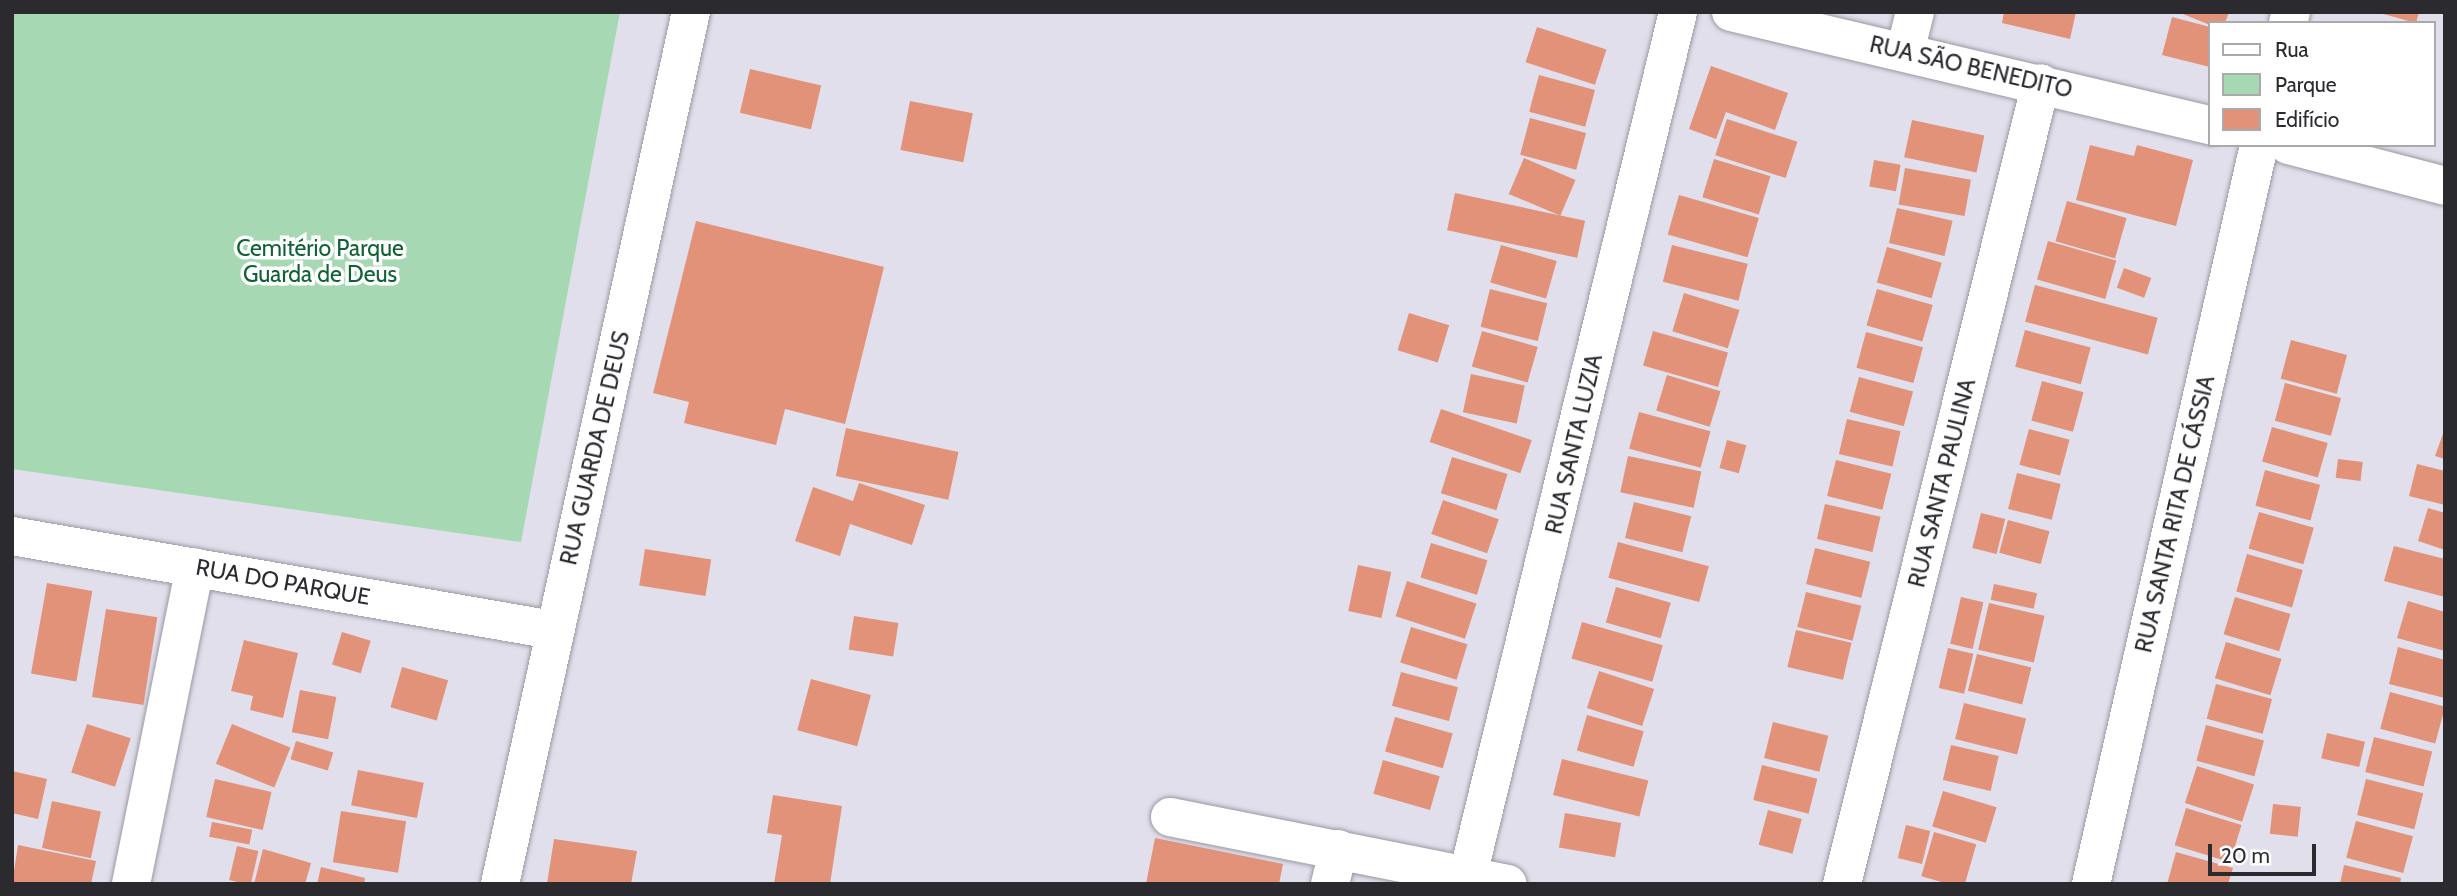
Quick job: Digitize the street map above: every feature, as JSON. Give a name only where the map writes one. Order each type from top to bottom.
[{"type":"street","name":"RUA GUARDA DE DEUS","points":[[500,884],[691,12]]},
{"type":"street","name":"RUA SANTA LUZIA","points":[[1468,875],[1678,12]]},
{"type":"street","name":"RUA SÃO BENEDITO","points":[[1731,12],[2208,125]]},
{"type":"street","points":[[1905,52],[1915,12]]},
{"type":"street","name":"RUA SANTA PAULINA","points":[[1842,884],[2041,83]]},
{"type":"street","name":"RUA SANTA RITA DE CÁSSIA","points":[[2091,884],[2259,147]]},
{"type":"street","points":[[2295,147],[2445,187]]},
{"type":"street","name":"RUA DO PARQUE","points":[[12,536],[554,630]]},
{"type":"street","points":[[131,884],[195,567]]},
{"type":"street","points":[[1170,817],[1335,867],[1468,875],[1507,884]]},
{"type":"green space","name":"Cemitério Parque Guarda de Deus","points":[[12,12],[620,12],[521,542],[12,469]]},
{"type":"building","points":[[2004,12],[2076,12],[2070,39],[2002,23]]},
{"type":"building","points":[[2178,12],[2229,12],[2226,21],[2208,21],[2208,24]]},
{"type":"building","points":[[2376,12],[2419,12],[2417,21]]},
{"type":"building","points":[[2172,17],[2208,26],[2208,66],[2162,55]]},
{"type":"building","points":[[1537,27],[1606,50],[1595,85],[1526,62]]},
{"type":"building","points":[[1711,66],[1788,93],[1775,130],[1726,112],[1716,139],[1689,129]]},
{"type":"building","points":[[750,69],[821,85],[811,129],[740,113]]},
{"type":"building","points":[[1539,75],[1595,90],[1585,127],[1529,112]]},
{"type":"building","points":[[910,101],[973,113],[963,162],[900,150]]},
{"type":"building","points":[[1530,118],[1586,133],[1576,170],[1520,155]]},
{"type":"building","points":[[1727,119],[1797,142],[1786,178],[1715,155]]},
{"type":"building","points":[[1912,120],[1984,135],[1976,173],[1904,157]]},
{"type":"building","points":[[2090,145],[2134,156],[2137,145],[2193,160],[2176,226],[2076,200]]},
{"type":"building","points":[[1524,158],[1576,180],[1560,216],[1509,194]]},
{"type":"building","points":[[1714,159],[1770,176],[1759,215],[1702,197]]},
{"type":"building","points":[[1874,160],[1901,165],[1896,191],[1869,187]]},
{"type":"building","points":[[1905,168],[1971,180],[1965,216],[1899,204]]},
{"type":"building","points":[[1455,193],[1585,221],[1577,258],[1447,230]]},
{"type":"building","points":[[1679,195],[1759,218],[1747,257],[1668,234]]},
{"type":"building","points":[[2067,201],[2127,218],[2115,258],[2055,241]]},
{"type":"building","points":[[1897,208],[1953,221],[1944,256],[1889,243]]},
{"type":"building","points":[[696,221],[884,267],[845,424],[785,409],[776,445],[684,423],[689,402],[653,393]]},
{"type":"building","points":[[2048,241],[2116,261],[2105,299],[2037,279]]},
{"type":"building","points":[[1501,245],[1557,261],[1546,298],[1490,282]]},
{"type":"building","points":[[1672,245],[1748,264],[1738,301],[1663,282]]},
{"type":"building","points":[[1887,247],[1942,263],[1932,298],[1877,283]]},
{"type":"building","points":[[2124,268],[2151,278],[2144,298],[2117,288]]},
{"type":"building","points":[[2035,285],[2158,318],[2148,355],[2025,322]]},
{"type":"building","points":[[1490,289],[1547,303],[1538,341],[1481,327]]},
{"type":"building","points":[[1877,289],[1933,305],[1922,342],[1867,326]]},
{"type":"building","points":[[1684,293],[1739,310],[1728,348],[1672,331]]},
{"type":"building","points":[[1409,313],[1449,325],[1438,363],[1398,350]]},
{"type":"building","points":[[2025,330],[2091,348],[2081,384],[2015,367]]},
{"type":"building","points":[[1482,331],[1538,347],[1528,383],[1472,367]]},
{"type":"building","points":[[1653,331],[1728,352],[1718,387],[1643,366]]},
{"type":"building","points":[[1866,332],[1923,347],[1913,383],[1856,368]]},
{"type":"building","points":[[2291,340],[2347,355],[2337,394],[2281,379]]},
{"type":"building","points":[[1471,374],[1525,385],[1517,424],[1463,412]]},
{"type":"building","points":[[1667,375],[1721,391],[1710,427],[1656,410]]},
{"type":"building","points":[[1859,377],[1913,391],[1904,426],[1850,412]]},
{"type":"building","points":[[2042,381],[2084,392],[2073,432],[2031,421]]},
{"type":"building","points":[[2285,383],[2341,398],[2331,436],[2275,421]]},
{"type":"building","points":[[1441,409],[1532,440],[1520,473],[1430,442]]},
{"type":"building","points":[[1639,412],[1710,431],[1701,468],[1629,449]]},
{"type":"building","points":[[1847,419],[1901,431],[1892,466],[1839,454]]},
{"type":"building","points":[[2272,427],[2328,443],[2318,478],[2262,462]]},
{"type":"building","points":[[846,428],[958,452],[948,500],[836,476]]},
{"type":"building","points":[[2445,428],[2445,459],[2435,456]]},
{"type":"building","points":[[2029,429],[2070,440],[2060,476],[2019,465]]},
{"type":"building","points":[[1727,440],[1746,445],[1739,473],[1719,468]]},
{"type":"building","points":[[1628,456],[1701,472],[1694,508],[1620,492]]},
{"type":"building","points":[[1452,457],[1507,474],[1496,510],[1441,493]]},
{"type":"building","points":[[2338,459],[2363,462],[2360,481],[2336,478]]},
{"type":"building","points":[[1836,460],[1891,474],[1882,510],[1827,496]]},
{"type":"building","points":[[2417,464],[2445,471],[2445,505],[2409,496]]},
{"type":"building","points":[[2265,470],[2320,485],[2310,520],[2255,506]]},
{"type":"building","points":[[2017,473],[2061,484],[2052,520],[2008,509]]},
{"type":"building","points":[[859,483],[925,505],[912,545],[850,524],[840,556],[795,541],[813,487],[853,501]]},
{"type":"building","points":[[1443,500],[1499,519],[1487,553],[1431,534]]},
{"type":"building","points":[[1634,502],[1691,516],[1682,552],[1625,538]]},
{"type":"building","points":[[1825,504],[1881,517],[1872,552],[1817,539]]},
{"type":"building","points":[[2428,508],[2445,513],[2445,550],[2418,541]]},
{"type":"building","points":[[2259,512],[2314,528],[2303,564],[2249,549]]},
{"type":"building","points":[[1981,513],[2005,519],[1997,554],[1972,548]]},
{"type":"building","points":[[2008,520],[2050,531],[2041,564],[1999,553]]},
{"type":"building","points":[[1618,542],[1709,566],[1699,602],[1608,578]]},
{"type":"building","points":[[1431,543],[1487,560],[1477,595],[1420,577]]},
{"type":"building","points":[[2394,546],[2445,559],[2445,597],[2384,581]]},
{"type":"building","points":[[1815,548],[1870,562],[1861,598],[1806,584]]},
{"type":"building","points":[[645,549],[711,559],[705,596],[639,586]]},
{"type":"building","points":[[2247,554],[2303,570],[2292,607],[2236,591]]},
{"type":"building","points":[[1358,565],[1391,572],[1381,618],[1348,611]]},
{"type":"building","points":[[1407,581],[1476,604],[1465,639],[1396,616]]},
{"type":"building","points":[[47,583],[92,591],[76,682],[31,674]]},
{"type":"building","points":[[1994,584],[2037,593],[2034,609],[1991,600]]},
{"type":"building","points":[[1616,587],[1671,603],[1661,638],[1606,623]]},
{"type":"building","points":[[1806,592],[1861,606],[1853,641],[1797,627]]},
{"type":"building","points":[[1961,597],[1983,602],[1973,649],[1950,644]]},
{"type":"building","points":[[2235,597],[2290,614],[2279,651],[2224,634]]},
{"type":"building","points":[[2408,601],[2445,612],[2445,651],[2397,638]]},
{"type":"building","points":[[1989,603],[2045,616],[2034,663],[1978,650]]},
{"type":"building","points":[[106,609],[157,617],[143,705],[92,697]]},
{"type":"building","points":[[854,616],[898,623],[893,657],[849,650]]},
{"type":"building","points":[[1582,622],[1663,645],[1652,682],[1572,659]]},
{"type":"building","points":[[1411,627],[1467,644],[1457,680],[1400,662]]},
{"type":"building","points":[[1796,630],[1852,643],[1843,680],[1787,667]]},
{"type":"building","points":[[342,632],[371,641],[361,673],[332,665]]},
{"type":"building","points":[[244,640],[298,653],[283,718],[250,710],[253,696],[231,691]]},
{"type":"building","points":[[2226,642],[2281,659],[2270,695],[2215,678]]},
{"type":"building","points":[[2398,647],[2445,660],[2445,698],[2389,684]]},
{"type":"building","points":[[1948,648],[1973,654],[1964,694],[1939,688]]},
{"type":"building","points":[[1977,654],[2031,668],[2022,704],[1968,691]]},
{"type":"building","points":[[402,667],[448,680],[437,721],[390,707]]},
{"type":"building","points":[[1599,671],[1654,689],[1642,726],[1587,708]]},
{"type":"building","points":[[1401,672],[1458,687],[1449,721],[1392,706]]},
{"type":"building","points":[[811,679],[871,695],[857,746],[797,730]]},
{"type":"building","points":[[2216,684],[2272,699],[2263,734],[2207,719]]},
{"type":"building","points":[[300,690],[336,697],[328,739],[292,732]]},
{"type":"building","points":[[2390,692],[2445,707],[2435,743],[2380,729]]},
{"type":"building","points":[[1964,703],[2026,718],[2017,754],[1955,739]]},
{"type":"building","points":[[1587,715],[1644,731],[1634,767],[1577,751]]},
{"type":"building","points":[[1395,717],[1453,734],[1443,768],[1385,752]]},
{"type":"building","points":[[1773,722],[1828,736],[1819,772],[1764,758]]},
{"type":"building","points":[[87,724],[131,738],[115,787],[71,773]]},
{"type":"building","points":[[232,724],[290,748],[274,787],[216,764]]},
{"type":"building","points":[[2206,725],[2264,741],[2254,776],[2196,761]]},
{"type":"building","points":[[2327,733],[2365,742],[2359,767],[2321,758]]},
{"type":"building","points":[[2374,737],[2432,752],[2424,786],[2365,772]]},
{"type":"building","points":[[296,741],[333,752],[328,771],[290,759]]},
{"type":"building","points":[[1951,745],[1999,756],[1991,791],[1943,780]]},
{"type":"building","points":[[1562,759],[1648,781],[1639,816],[1553,795]]},
{"type":"building","points":[[1383,760],[1440,776],[1430,810],[1373,794]]},
{"type":"building","points":[[1762,765],[1817,779],[1809,814],[1753,800]]},
{"type":"building","points":[[2197,766],[2254,785],[2242,822],[2185,803]]},
{"type":"building","points":[[358,770],[424,783],[417,818],[351,805]]},
{"type":"building","points":[[12,771],[47,779],[38,819],[12,813]]},
{"type":"building","points":[[215,779],[272,792],[263,830],[206,817]]},
{"type":"building","points":[[2366,779],[2423,793],[2414,829],[2357,815]]},
{"type":"building","points":[[1943,791],[1997,807],[1986,843],[1932,826]]},
{"type":"building","points":[[773,795],[842,806],[830,884],[774,884],[782,835],[767,833]]},
{"type":"building","points":[[52,801],[101,811],[91,858],[42,848]]},
{"type":"building","points":[[2273,804],[2301,807],[2298,837],[2270,834]]},
{"type":"building","points":[[2186,808],[2241,825],[2230,862],[2175,845]]},
{"type":"building","points":[[1768,810],[1802,819],[1792,854],[1759,845]]},
{"type":"building","points":[[341,811],[406,821],[398,873],[333,862]]},
{"type":"building","points":[[1565,813],[1621,823],[1615,857],[1559,847]]},
{"type":"building","points":[[2356,821],[2413,836],[2403,873],[2346,858]]},
{"type":"building","points":[[212,822],[252,830],[249,845],[209,837]]},
{"type":"building","points":[[1906,825],[1930,831],[1922,864],[1898,858]]},
{"type":"building","points":[[1934,832],[1976,844],[1965,884],[1948,884],[1921,876]]},
{"type":"building","points":[[1155,838],[1283,864],[1279,884],[1146,884]]},
{"type":"building","points":[[554,839],[637,851],[631,884],[547,884]]},
{"type":"building","points":[[18,845],[96,861],[91,884],[12,884]]},
{"type":"building","points":[[237,846],[258,851],[251,884],[229,880]]},
{"type":"building","points":[[263,849],[311,863],[305,884],[254,884]]},
{"type":"building","points":[[2176,852],[2233,868],[2228,884],[2167,884]]},
{"type":"building","points":[[2344,865],[2401,878],[2400,884],[2340,884]]},
{"type":"building","points":[[321,867],[365,878],[364,884],[317,884]]}]
